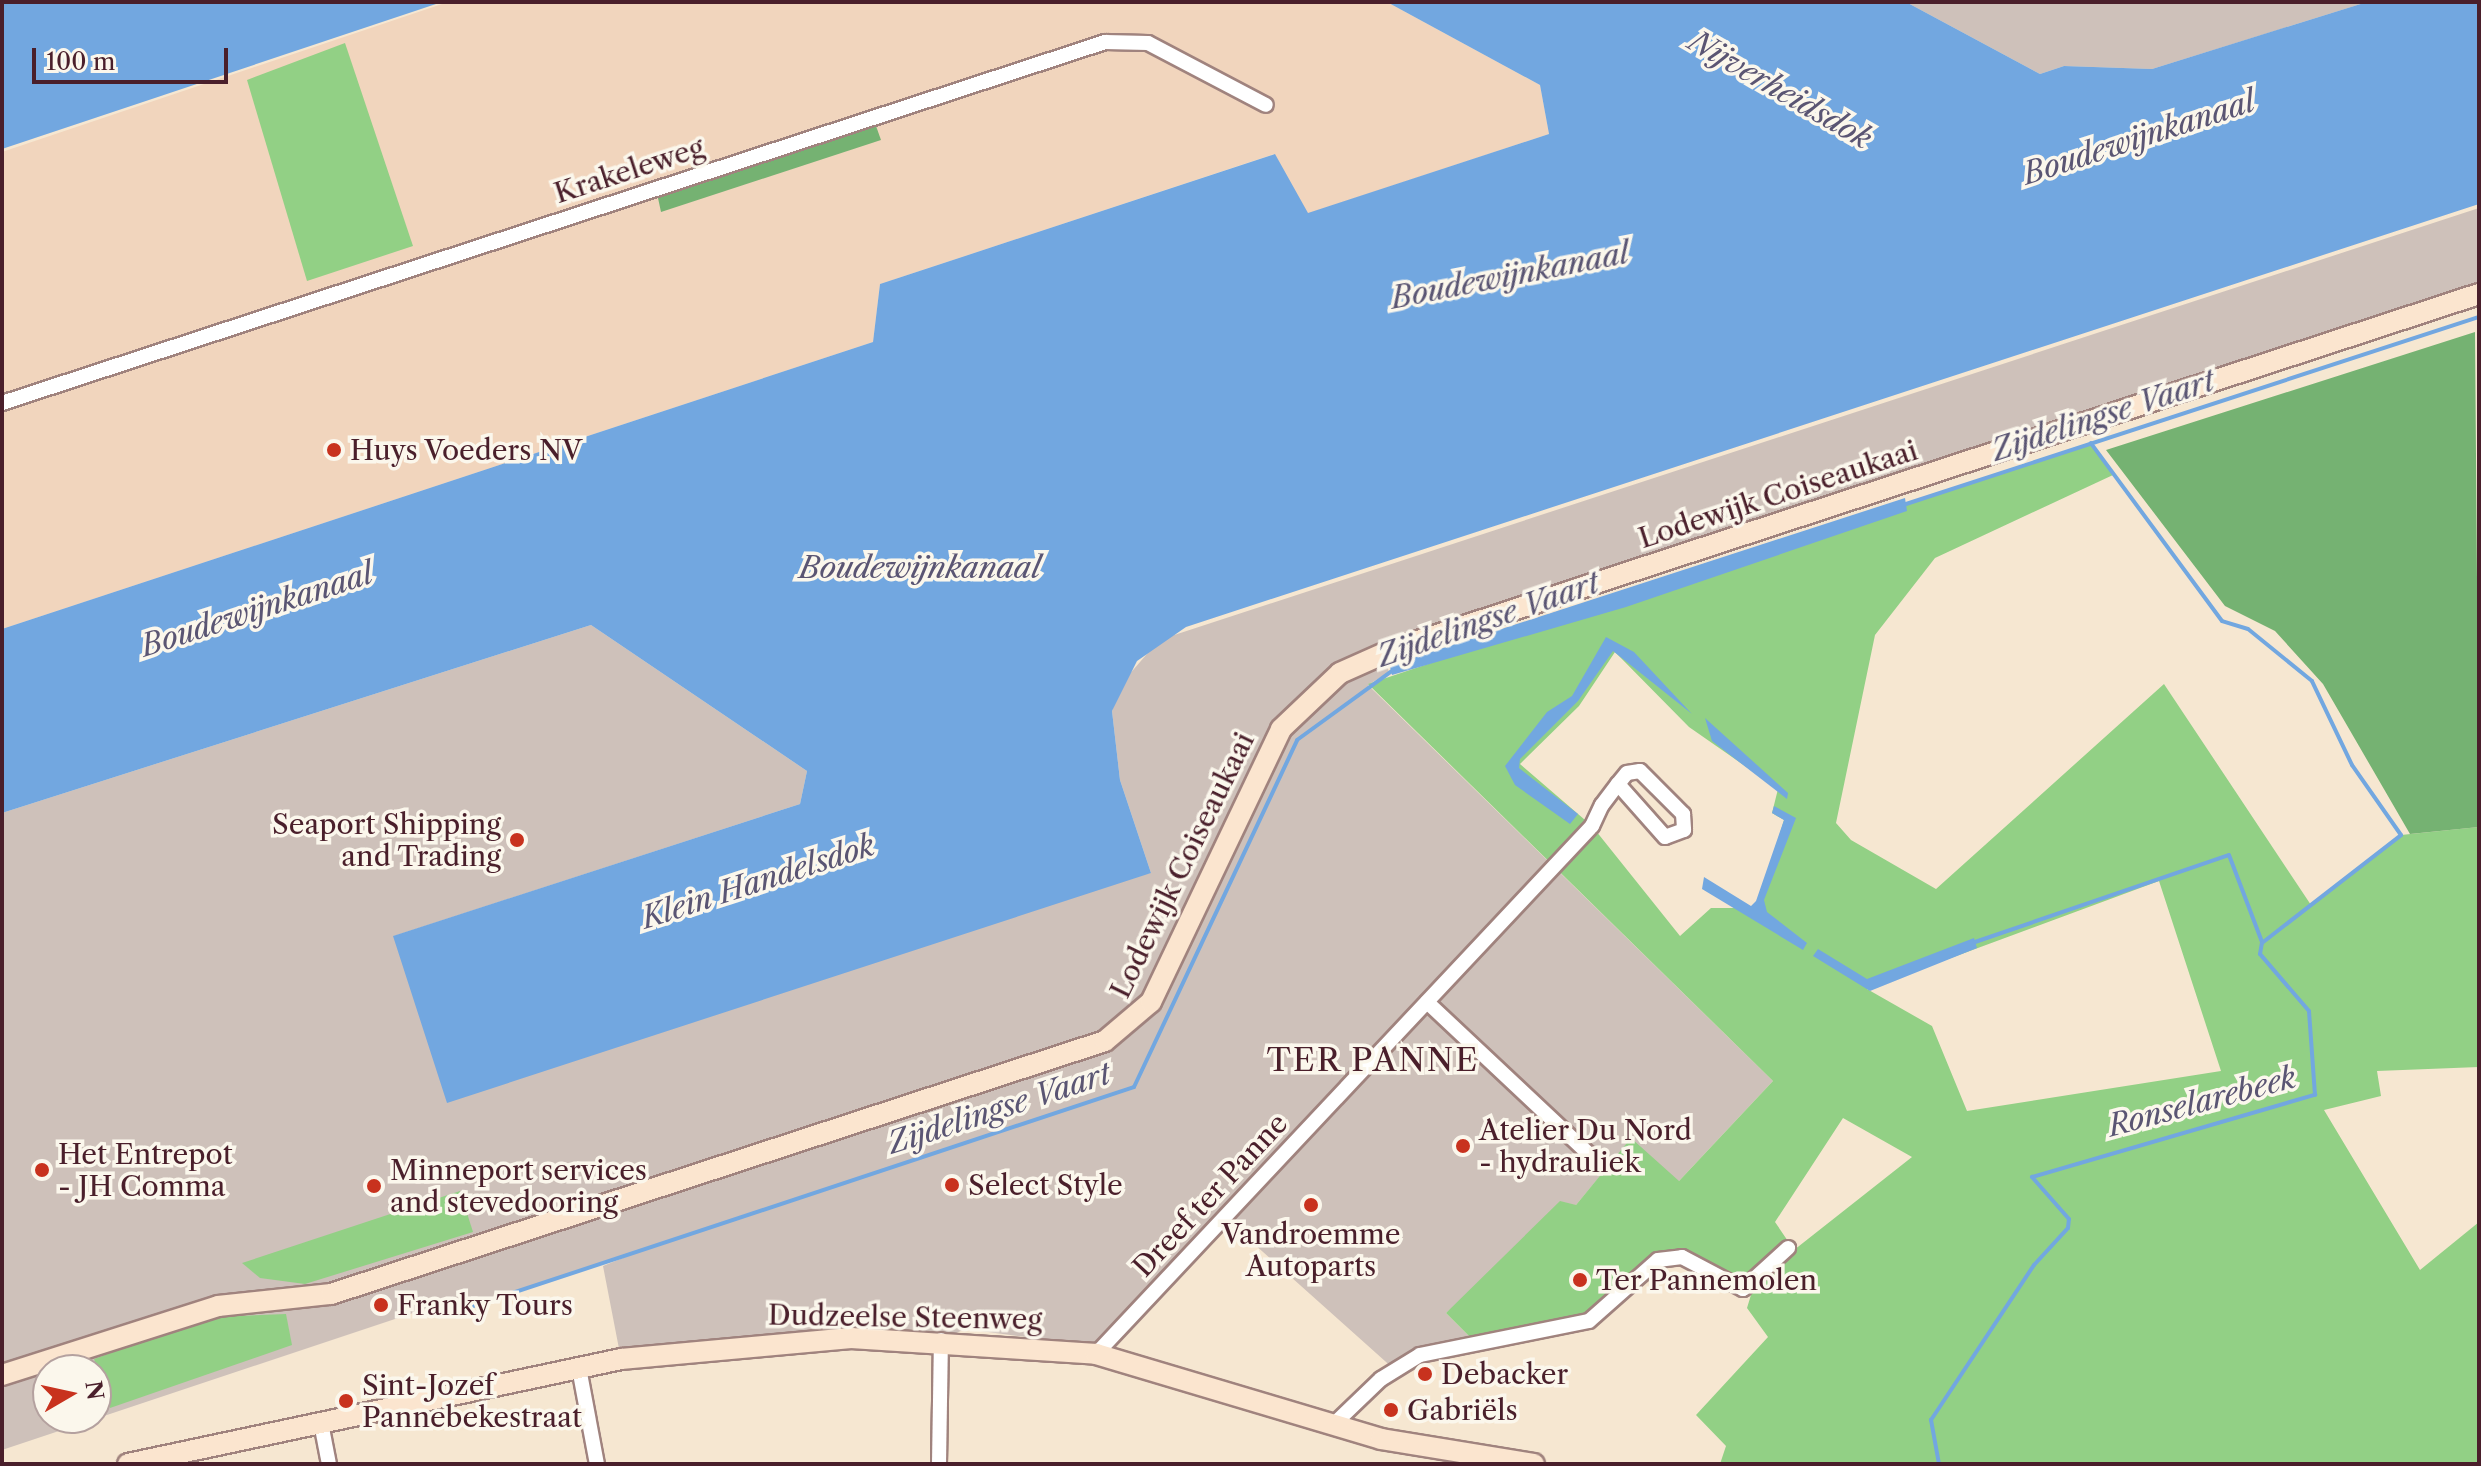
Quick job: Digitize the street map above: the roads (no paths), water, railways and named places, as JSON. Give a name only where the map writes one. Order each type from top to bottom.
[{"type":"street","name":"Krakeleweg","points":[[2,403],[1105,42],[1148,43],[1266,105]]},
{"type":"street","name":"Lodewijk Coiseaukaai","points":[[2,1375],[218,1306],[331,1294],[1105,1041],[1151,1002],[1281,729],[1340,673],[1394,649],[2479,294]]},
{"type":"street","points":[[1640,771],[1683,814],[1684,830],[1665,837],[1618,784],[1640,771]]},
{"type":"street","name":"Dreef ter Panne","points":[[1096,1354],[1573,845],[1618,784]]},
{"type":"street","points":[[1427,1002],[1590,1155]]},
{"type":"street","points":[[1333,1425],[1381,1379],[1420,1355],[1589,1321],[1658,1260],[1682,1257],[1743,1289],[1788,1248]]},
{"type":"street","points":[[939,1464],[941,1340]]},
{"type":"street","name":"Dudzeelse Steenweg","points":[[128,1464],[579,1368],[764,1342],[941,1340],[1096,1354],[1333,1425],[1479,1460],[1534,1464]]},
{"type":"street","points":[[579,1368],[597,1464]]},
{"type":"street","points":[[321,1423],[329,1464]]},
{"type":"water","points":[[2,2],[442,2],[2,149]]},
{"type":"water","name":"Boudewijnkanaal","points":[[1387,2],[1906,2],[2040,74],[2064,66],[2152,69],[2367,2],[2479,2],[2479,204],[1186,627],[1137,661],[1112,711],[1120,780],[1151,873],[447,1103],[393,936],[800,804],[807,771],[591,625],[2,813],[2,629],[873,342],[880,284],[1275,154],[1308,213],[1549,134],[1540,85]]},
{"type":"water","points":[[1905,498],[1907,511],[1626,607],[1392,675],[1390,667],[1403,661]]},
{"type":"water","points":[[1606,637],[1634,652],[1692,714],[1613,651],[1578,701],[1520,759],[1519,768],[1578,814],[1570,824],[1515,785],[1505,766],[1547,712],[1572,696]]},
{"type":"water","points":[[1705,718],[1788,793],[1787,799],[1712,741]]},
{"type":"water","points":[[1774,806],[1796,818],[1764,900],[1767,912],[1807,943],[1803,950],[1702,889],[1704,877],[1751,906],[1756,901],[1784,820],[1772,813]]},
{"type":"water","points":[[1974,938],[1977,948],[1870,991],[1813,956],[1818,949],[1867,979]]},
{"type":"waterway","name":"Zijdelingse Vaart","points":[[1903,505],[2479,317]]},
{"type":"waterway","name":"Ronselarebeek","points":[[1939,1464],[1931,1420],[2034,1265],[2068,1228],[2069,1219],[2032,1177],[2315,1095],[2309,1011],[2260,954],[2262,943],[2401,835],[2352,765],[2312,681],[2248,629],[2222,621],[2091,443]]},
{"type":"waterway","name":"Zijdelingse Vaart","points":[[455,1312],[1134,1087],[1297,740],[1392,671]]},
{"type":"waterway","points":[[1975,942],[2229,855],[2262,942]]},
{"type":"place","name":"Huys Voeders NV","points":[[334,450]]},
{"type":"place","name":"Seaport Shipping and Trading","points":[[517,840]]},
{"type":"place","name":"Atelier Du Nord - hydrauliek","points":[[1463,1146]]},
{"type":"place","name":"Het Entrepot - JH Comma","points":[[42,1170]]},
{"type":"place","name":"Select Style","points":[[952,1185]]},
{"type":"place","name":"Minneport services and stevedooring","points":[[374,1186]]},
{"type":"place","name":"Vandroemme Autoparts","points":[[1311,1205]]},
{"type":"place","name":"Ter Pannemolen","points":[[1580,1280]]},
{"type":"place","name":"Franky Tours","points":[[381,1305]]},
{"type":"place","name":"Debacker","points":[[1425,1374]]},
{"type":"place","name":"Sint-Jozef Pannebekestraat","points":[[346,1401]]},
{"type":"place","name":"Gabriëls","points":[[1391,1410]]},
{"type":"district","name":"TER PANNE","points":[[1373,1060]]},
{"type":"water label","name":"Nijverheidsdok","points":[[1780,90]]},
{"type":"water label","name":"Klein Handelsdok","points":[[758,882]]}]
